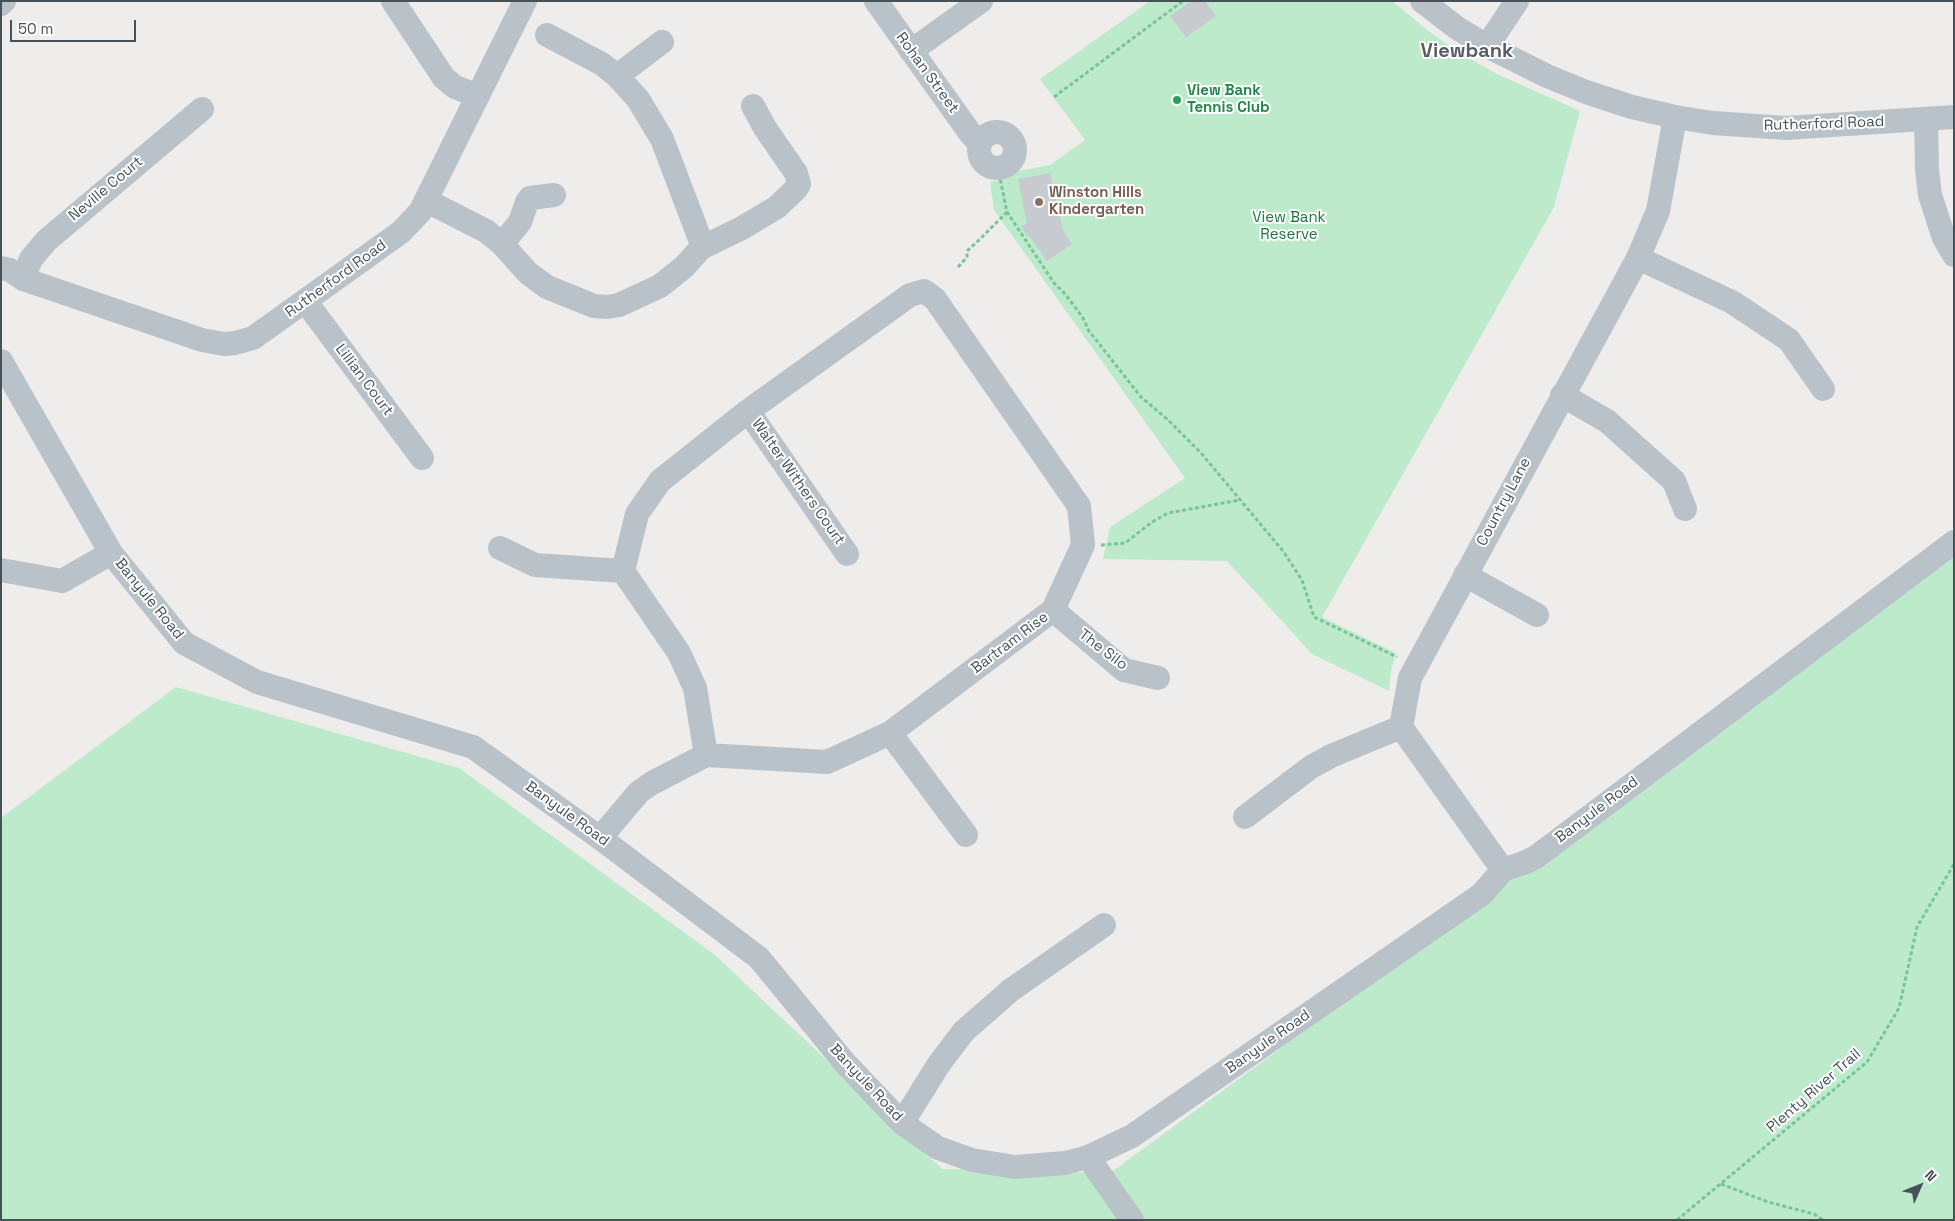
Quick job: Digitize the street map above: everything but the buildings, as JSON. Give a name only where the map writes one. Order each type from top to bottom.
[{"type":"street","points":[[1,4],[4,1]]},
{"type":"street","points":[[393,1],[444,78],[455,87],[478,96]]},
{"type":"street","name":"Rutherford Road","points":[[1,268],[10,270],[12,280],[202,340],[235,344],[253,338],[306,302],[412,222],[426,201],[525,1]]},
{"type":"street","name":"Rohan Street","points":[[876,1],[970,133],[980,144],[980,157],[984,163],[990,167],[1004,167]]},
{"type":"street","points":[[911,51],[981,1]]},
{"type":"street","name":"Rutherford Road","points":[[1422,1],[1457,28],[1517,62],[1586,92],[1632,107],[1675,117],[1713,123],[1786,128],[1954,117]]},
{"type":"street","points":[[1487,46],[1517,1]]},
{"type":"street","points":[[547,35],[602,64],[617,76],[638,99],[662,139],[704,247]]},
{"type":"street","points":[[617,76],[662,42]]},
{"type":"street","points":[[426,201],[486,230],[538,281],[584,303],[607,307],[619,305],[660,286],[704,247],[742,228],[777,207],[790,196],[798,184],[796,173],[765,128],[753,106]]},
{"type":"street","name":"Neville Court","points":[[12,280],[46,241],[202,109]]},
{"type":"street","name":"Country Lane","points":[[1401,728],[1410,678],[1562,394],[1638,258],[1658,211],[1675,117]]},
{"type":"street","points":[[1926,119],[1927,170],[1930,195],[1944,238],[1954,255]]},
{"type":"street","points":[[502,244],[520,222],[530,198],[554,195]]},
{"type":"street","points":[[1638,258],[1732,302],[1789,340],[1823,389]]},
{"type":"street","points":[[706,755],[695,688],[680,653],[623,571],[637,514],[660,481],[748,411],[928,284],[935,299],[1078,506],[1083,544]]},
{"type":"street","name":"Lillian Court","points":[[306,302],[422,458]]},
{"type":"street","name":"Banyule Road","points":[[1,361],[111,553],[184,643],[258,682],[473,747],[600,838],[760,958],[845,1063],[902,1122],[938,1148],[972,1160],[1016,1167],[1065,1163],[1088,1157],[1132,1136],[1466,906],[1482,894],[1503,870],[1536,857],[1954,542]]},
{"type":"street","points":[[1562,394],[1607,421],[1674,481],[1685,509]]},
{"type":"street","name":"Walter Withers Court","points":[[748,411],[848,554]]},
{"type":"street","name":"Bartram Rise","points":[[600,838],[639,792],[652,782],[706,755],[827,762],[890,733],[1053,610],[1083,544]]},
{"type":"street","points":[[500,548],[535,565],[623,571]]},
{"type":"street","points":[[1,570],[62,580],[111,553]]},
{"type":"street","points":[[1465,575],[1537,615]]},
{"type":"street","name":"The Silo","points":[[1053,610],[1124,670],[1158,678]]},
{"type":"street","points":[[1245,817],[1311,768],[1332,756],[1401,728],[1503,870]]},
{"type":"street","points":[[890,733],[966,835]]},
{"type":"street","points":[[902,1122],[939,1064],[964,1031],[1011,990],[1104,925]]},
{"type":"street","points":[[1088,1157],[1132,1220]]},
{"type":"path","points":[[1054,97],[1183,1]]},
{"type":"path","points":[[1004,167],[1000,178],[1007,212],[1054,283],[1066,294],[1083,318],[1089,332],[1135,391],[1201,453],[1294,566],[1302,580],[1314,617],[1397,657]]},
{"type":"path","points":[[958,267],[967,257],[967,250],[1007,212]]},
{"type":"path","points":[[1083,544],[1106,545],[1126,543],[1163,515],[1240,500]]},
{"type":"path","name":"Plenty River Trail","points":[[1677,1220],[1867,1062],[1899,1008],[1917,927],[1954,864]]},
{"type":"path","points":[[1721,1184],[1768,1202],[1814,1214],[1823,1220]]},
{"type":"green space","name":"View Bank Reserve","points":[[1150,1],[1392,1],[1431,33],[1460,53],[1497,74],[1580,111],[1554,207],[1322,617],[1396,653],[1391,671],[1389,691],[1312,654],[1227,561],[1103,559],[1110,527],[1185,478],[994,210],[990,182],[1003,179],[1018,171],[1050,165],[1085,140],[1040,79]]},
{"type":"green space","points":[[1954,556],[1954,1220],[1,1220],[1,818],[176,687],[459,768],[715,955],[942,1169],[1110,1173]]},
{"type":"place","name":"View Bank Tennis Club","points":[[1177,100]]},
{"type":"place","name":"Winston Hills Kindergarten","points":[[1039,202]]},
{"type":"district","name":"Viewbank","points":[[1467,52]]}]
